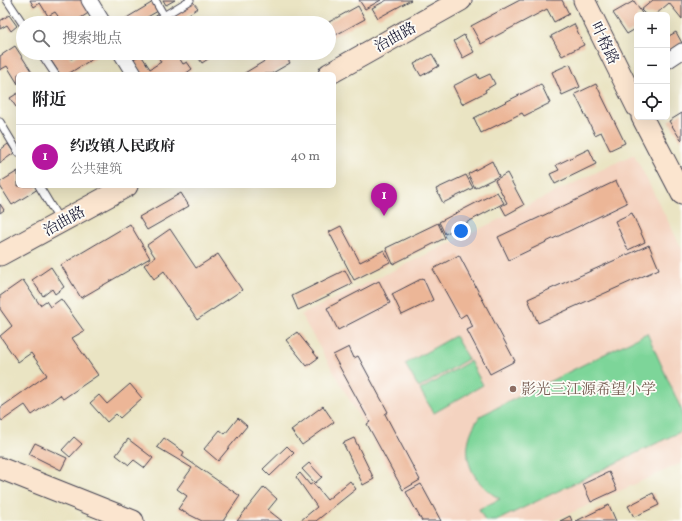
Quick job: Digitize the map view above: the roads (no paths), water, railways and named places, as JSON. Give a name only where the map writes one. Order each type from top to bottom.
[{"type":"main road","name":"治曲路","points":[[333,72],[461,0]]},
{"type":"main road","name":"叶格路","points":[[584,0],[632,83]]},
{"type":"main road","points":[[644,120],[682,194]]},
{"type":"main road","name":"治曲路","points":[[1,254],[61,223],[122,188]]},
{"type":"main road","points":[[0,468],[133,521]]},
{"type":"street","points":[[88,0],[98,16]]},
{"type":"street","points":[[670,59],[682,51]]},
{"type":"street","points":[[125,60],[133,72]]},
{"type":"lane","points":[[7,0],[18,16]]},
{"type":"lane","points":[[155,0],[164,16],[190,0]]},
{"type":"lane","points":[[46,60],[54,72]]},
{"type":"lane","points":[[0,122],[16,149]]},
{"type":"lane","points":[[40,188],[61,223]]},
{"type":"place","name":"约改镇人民政府","points":[[384,216]]},
{"type":"place","name":"影光三江源希望小学","points":[[513,389]]}]
